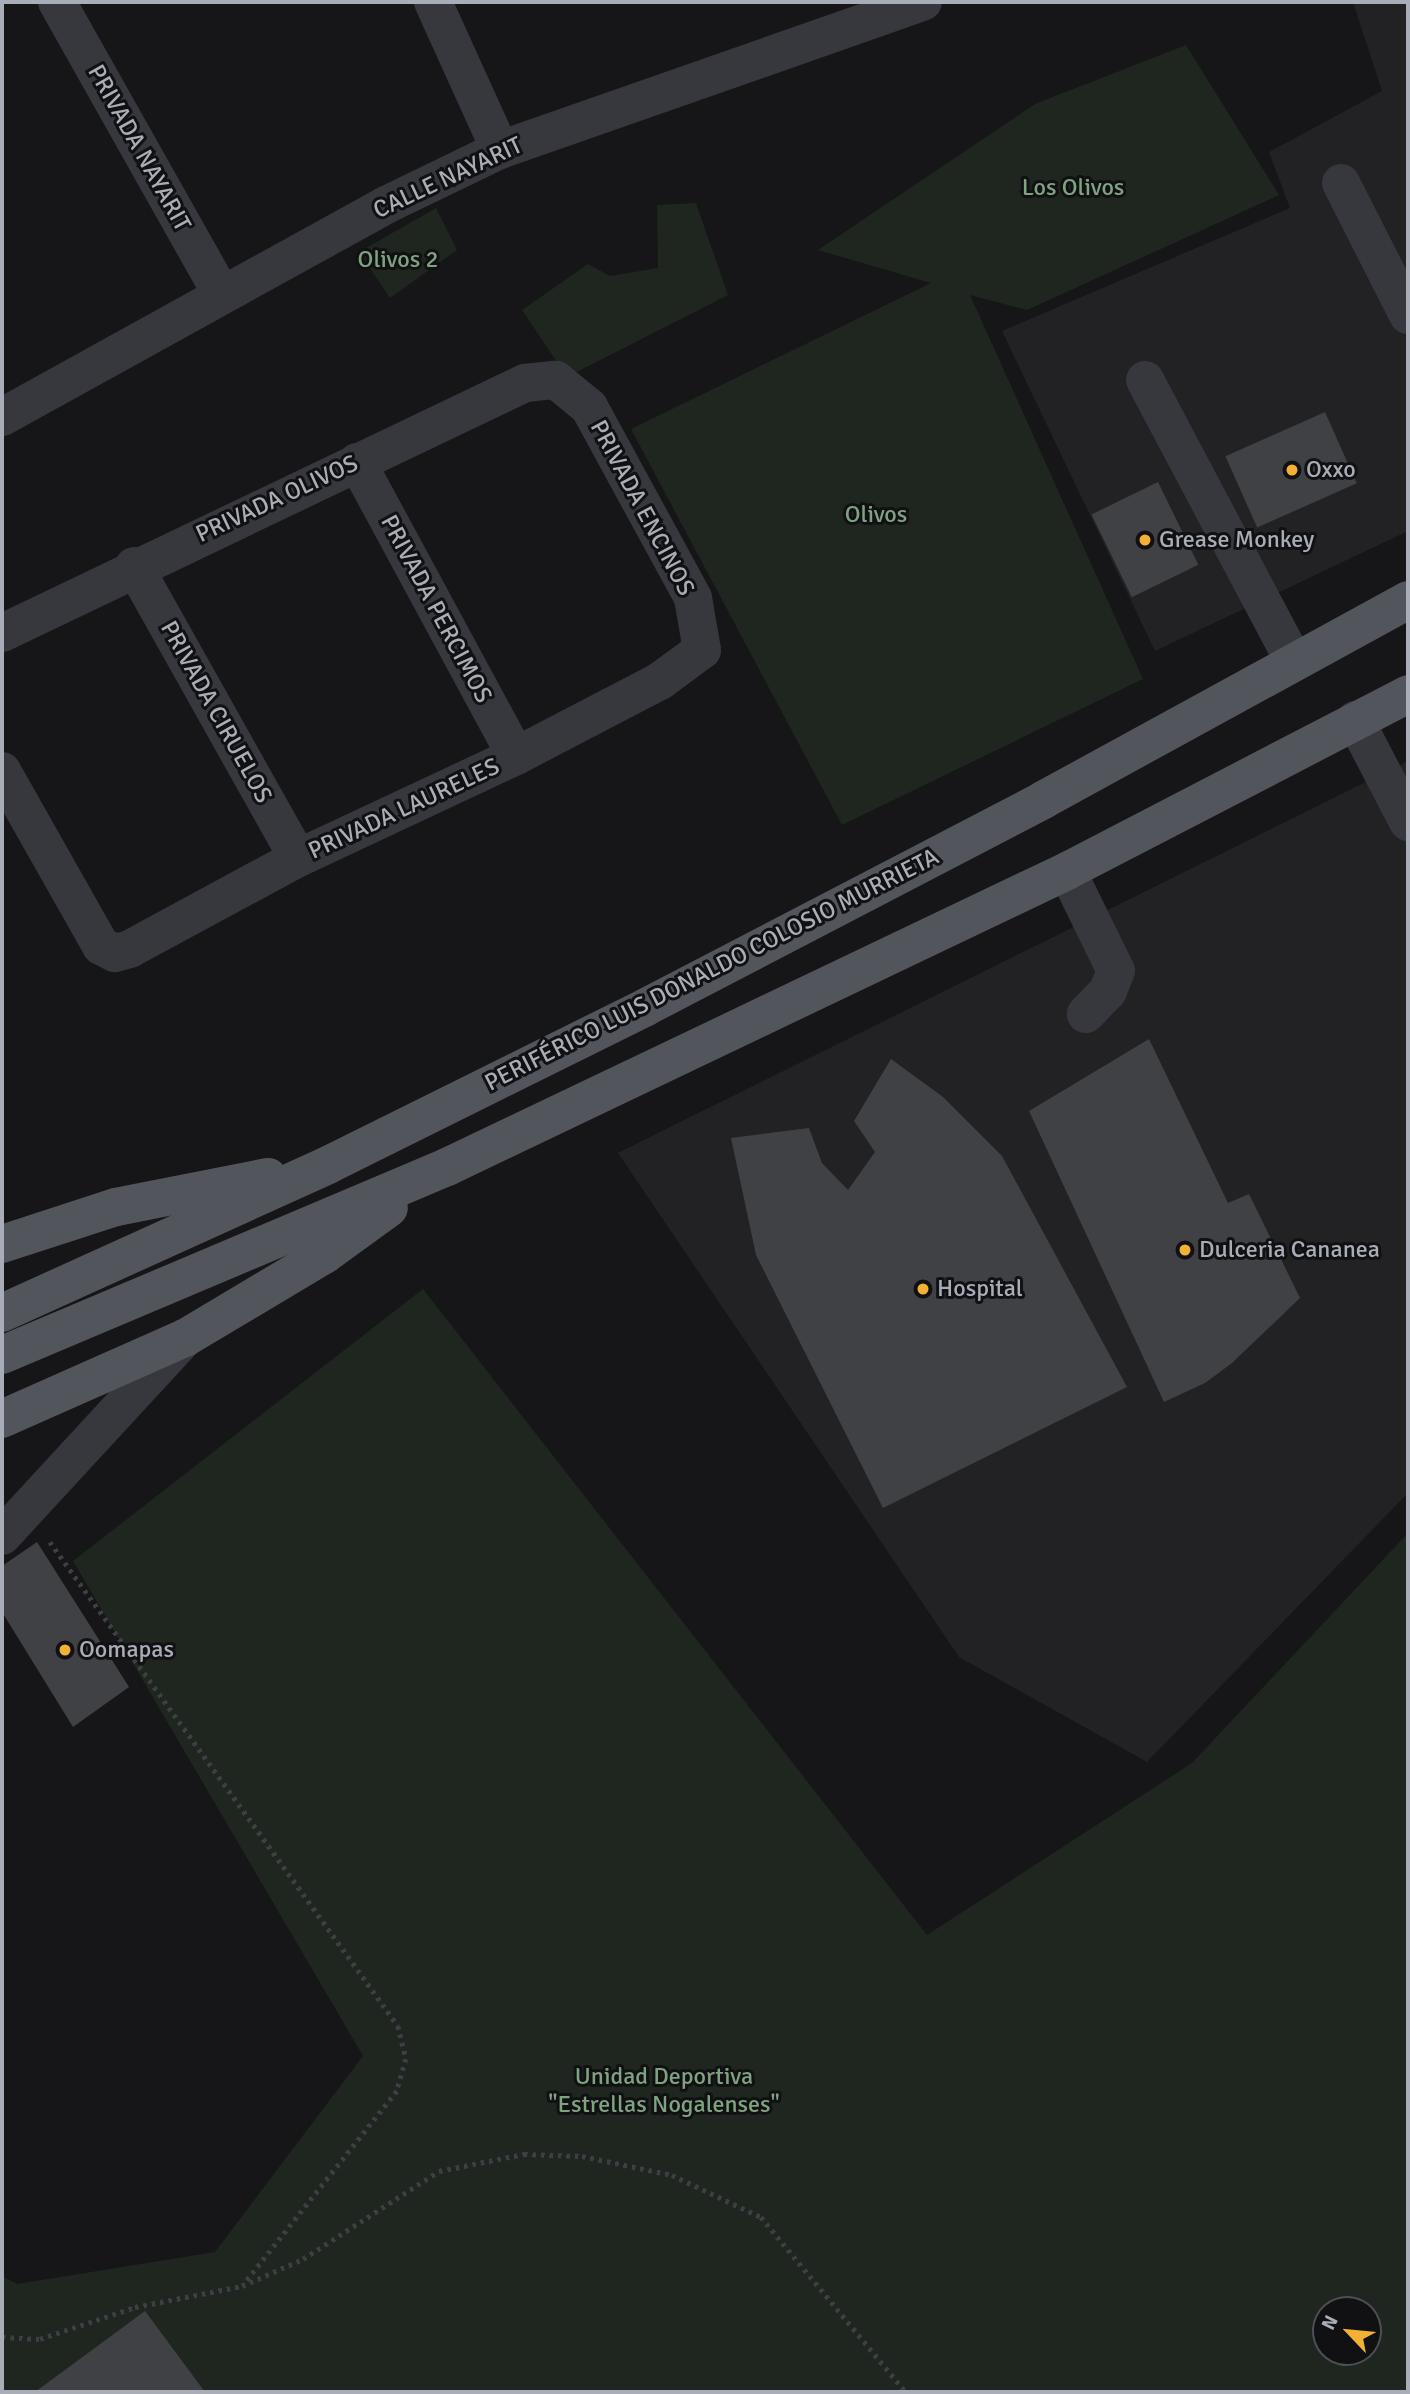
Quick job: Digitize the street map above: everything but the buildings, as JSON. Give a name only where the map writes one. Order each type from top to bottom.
[{"type":"main road","name":"PERIFÉRICO LUIS DONALDO COLOSIO MURRIETA","points":[[2,1313],[328,1165],[646,1007],[1007,818],[1293,660],[1408,600]]},
{"type":"main road","points":[[2,1355],[447,1167],[1067,871],[1408,694]]},
{"type":"main road","points":[[2,1244],[116,1206],[328,1165]]},
{"type":"main road","points":[[2,1419],[185,1338],[324,1255],[447,1167]]},
{"type":"street","name":"PRIVADA NAYARIT","points":[[57,2],[222,295]]},
{"type":"street","points":[[433,2],[500,150]]},
{"type":"street","name":"CALLE NAYARIT","points":[[2,417],[386,205],[500,150],[923,2]]},
{"type":"street","points":[[1341,183],[1408,315]]},
{"type":"street","name":"PRIVADA OLIVOS","points":[[2,634],[134,566],[525,383],[556,380]]},
{"type":"street","name":"PRIVADA ENCINOS","points":[[556,380],[589,407],[693,598],[702,650]]},
{"type":"street","points":[[1145,380],[1293,660]]},
{"type":"street","name":"PRIVADA PERCIMOS","points":[[357,462],[516,756]]},
{"type":"street","name":"PRIVADA CIRUELOS","points":[[134,566],[298,858]]},
{"type":"street","name":"PRIVADA LAURELES","points":[[2,771],[101,946],[115,953],[130,949],[298,858],[516,756],[660,681],[702,650]]},
{"type":"street","points":[[1355,720],[1408,822]]},
{"type":"street","points":[[1067,871],[1116,971],[1108,991],[1086,1014]]},
{"type":"street","points":[[14,1523],[185,1338]]},
{"type":"path","points":[[14,1523],[398,2026],[406,2059],[397,2091],[242,2286]]},
{"type":"path","points":[[2,2337],[40,2339],[135,2307],[242,2286],[303,2259],[439,2171],[524,2154],[582,2156],[672,2175],[761,2217],[906,2392]]},
{"type":"shaded area","points":[[1353,2],[1408,2],[1408,531],[1155,651],[1002,331],[1290,208],[1269,152],[1382,91]]},
{"type":"shaded area","points":[[1408,761],[1408,1493],[1147,1762],[959,1657],[618,1153]]},
{"type":"green space","name":"Olivos","points":[[1186,45],[1279,195],[1027,310],[970,295],[1143,679],[842,825],[631,429],[931,283],[818,250],[1035,104]]},
{"type":"green space","points":[[696,203],[728,295],[567,377],[522,310],[588,264],[610,276],[658,268],[657,205]]},
{"type":"green space","name":"Olivos 2","points":[[436,208],[457,250],[390,298],[359,252]]},
{"type":"green space","name":"Unidad Deportiva \"Estrellas Nogalenses\"","points":[[423,1289],[927,1935],[1192,1763],[1408,1533],[1408,2392],[2,2392],[2,2276],[17,2284],[215,2252],[363,2056],[73,1561]]},
{"type":"place","name":"Oxxo","points":[[1292,470]]},
{"type":"place","name":"Grease Monkey","points":[[1145,540]]},
{"type":"place","name":"Dulceria Cananea","points":[[1185,1250]]},
{"type":"place","name":"Hospital","points":[[923,1289]]},
{"type":"place","name":"Oomapas","points":[[65,1650]]},
{"type":"park label","name":"Los Olivos","points":[[1073,188]]}]
